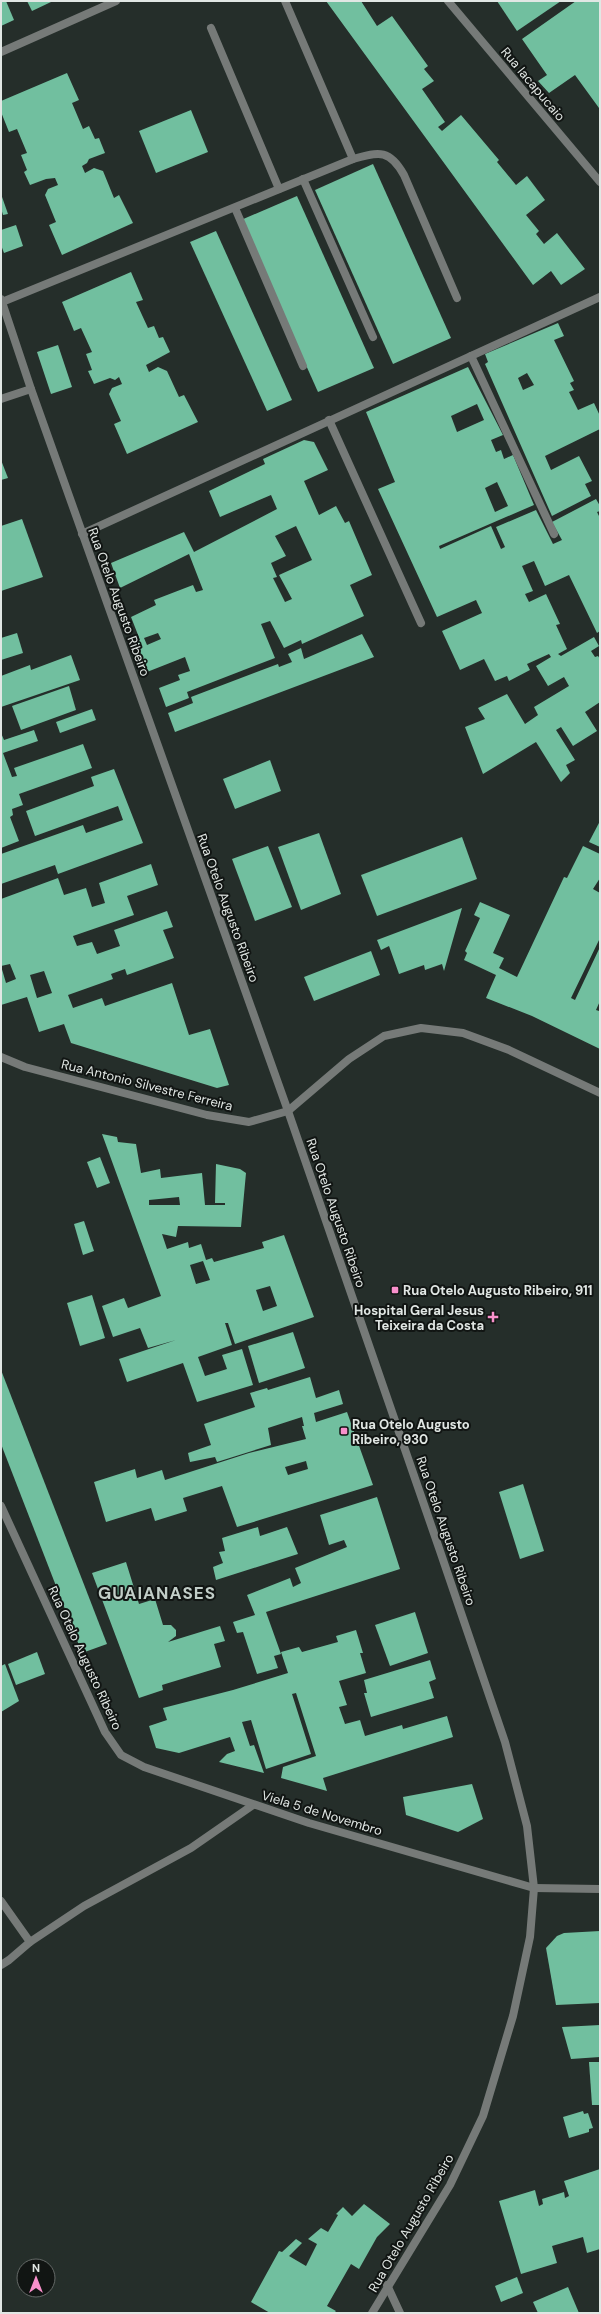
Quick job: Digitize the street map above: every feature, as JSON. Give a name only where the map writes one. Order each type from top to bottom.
[{"type":"street","points":[[1,52],[116,1]]},
{"type":"street","points":[[285,1],[353,159]]},
{"type":"street","name":"Rua Iacapucaio","points":[[448,1],[600,182]]},
{"type":"street","points":[[211,28],[279,189]]},
{"type":"street","points":[[2,301],[353,159],[370,154],[384,154],[396,160],[404,175],[457,298]]},
{"type":"street","points":[[303,179],[373,337]]},
{"type":"street","points":[[235,208],[303,366]]},
{"type":"street","points":[[82,534],[600,297]]},
{"type":"street","name":"Rua Otelo Augusto Ribeiro","points":[[2,301],[82,534],[288,1111],[505,1742],[527,1826],[534,1888],[530,1937],[513,2016],[483,2116],[450,2185],[372,2313]]},
{"type":"street","points":[[471,356],[554,534]]},
{"type":"street","points":[[1,399],[31,389]]},
{"type":"street","points":[[329,420],[421,623]]},
{"type":"street","points":[[288,1111],[349,1059],[384,1036],[421,1028],[463,1033],[509,1050],[600,1093]]},
{"type":"street","name":"Rua Antonio Silvestre Ferreira","points":[[1,1057],[25,1067],[207,1115],[249,1122],[288,1111]]},
{"type":"street","name":"Rua Otelo Augusto Ribeiro","points":[[1,1506],[105,1732],[120,1755],[144,1767],[253,1805]]},
{"type":"street","name":"Viela 5 de Novembro","points":[[1,1965],[30,1942],[84,1906],[191,1848],[253,1805],[534,1888],[600,1889]]},
{"type":"street","points":[[1,1901],[30,1942]]},
{"type":"street","points":[[388,2285],[400,2313]]},
{"type":"building","points":[[1,1],[6,1],[14,20],[1,26]]},
{"type":"building","points":[[27,1],[50,1],[51,2],[32,11]]},
{"type":"building","points":[[326,1],[361,1],[377,26],[392,16],[428,66],[424,69],[434,81],[422,89],[445,122],[438,127],[442,131],[461,115],[499,160],[497,162],[516,185],[527,176],[545,200],[526,215],[539,231],[536,234],[544,244],[557,233],[585,269],[561,285],[551,271],[533,285]]},
{"type":"building","points":[[497,1],[561,1],[517,31]]},
{"type":"building","points":[[576,1],[600,1],[599,108],[575,75],[549,93],[538,81],[547,75],[522,39]]},
{"type":"building","points":[[67,73],[79,100],[72,103],[83,129],[89,126],[95,139],[99,138],[105,153],[89,159],[87,163],[82,166],[85,173],[94,168],[103,171],[114,198],[119,195],[133,223],[62,255],[49,225],[56,222],[45,195],[48,189],[58,185],[55,178],[46,179],[30,185],[24,172],[27,170],[21,155],[27,153],[17,129],[9,132],[1,112],[1,101]]},
{"type":"building","points":[[191,110],[208,152],[156,173],[139,131]]},
{"type":"building","points":[[373,164],[451,338],[393,364],[315,190]]},
{"type":"building","points":[[1,194],[8,214],[3,215],[1,208]]},
{"type":"building","points":[[297,196],[374,368],[318,392],[241,220]]},
{"type":"building","points":[[16,225],[23,246],[4,253],[1,245],[1,230]]},
{"type":"building","points":[[216,231],[292,400],[267,411],[190,242]]},
{"type":"building","points":[[131,272],[143,300],[136,302],[148,328],[154,326],[159,338],[163,337],[170,352],[146,365],[149,372],[158,367],[167,371],[179,397],[184,395],[198,422],[127,454],[114,424],[121,421],[109,394],[112,388],[122,384],[119,377],[115,380],[110,378],[94,384],[88,371],[92,370],[86,354],[92,352],[81,328],[74,331],[62,302]]},
{"type":"building","points":[[558,323],[564,336],[554,340],[574,381],[570,383],[574,390],[569,392],[578,410],[594,403],[600,416],[600,429],[545,456],[551,470],[579,456],[592,481],[585,484],[591,496],[552,516],[485,364],[488,362],[485,354]],"holes":[[[527,373],[534,385],[523,390],[518,378]]]},
{"type":"building","points":[[58,345],[72,387],[51,394],[37,352]]},
{"type":"building","points":[[468,367],[503,435],[491,440],[496,452],[501,450],[504,459],[513,455],[534,505],[439,546],[440,549],[491,526],[501,549],[505,547],[496,527],[536,510],[553,544],[562,540],[552,522],[596,499],[600,506],[600,511],[597,512],[600,518],[600,631],[597,633],[569,575],[545,586],[534,561],[522,566],[533,591],[525,594],[529,602],[546,594],[560,624],[556,625],[567,649],[558,654],[561,656],[594,637],[599,646],[591,651],[595,657],[598,656],[600,659],[600,702],[585,712],[597,731],[573,746],[561,727],[556,730],[575,760],[566,765],[570,773],[561,782],[536,742],[483,774],[465,727],[485,719],[478,708],[507,694],[525,724],[538,715],[534,707],[569,686],[564,677],[548,686],[536,666],[551,657],[549,654],[527,664],[530,670],[509,681],[507,676],[495,681],[484,659],[460,670],[442,631],[482,613],[476,600],[437,617],[378,489],[395,482],[366,412]],"holes":[[[477,404],[484,420],[457,432],[451,416]],[[497,482],[508,506],[495,512],[485,488]]]},
{"type":"building","points":[[304,440],[314,442],[328,470],[304,481],[319,515],[336,506],[345,523],[349,521],[372,575],[350,585],[364,616],[302,644],[301,640],[284,648],[270,621],[261,624],[275,658],[187,692],[189,698],[166,707],[159,688],[180,680],[178,675],[190,671],[185,657],[147,672],[136,642],[140,640],[131,617],[156,605],[154,600],[193,585],[196,592],[203,590],[189,554],[120,588],[111,563],[184,532],[194,552],[277,509],[271,495],[220,517],[209,491],[265,464],[263,459]],"holes":[[[296,526],[312,560],[279,575],[292,599],[285,602],[273,578],[277,577],[271,563],[286,556],[275,536]],[[158,633],[161,639],[147,645],[144,638]]]},
{"type":"building","points":[[1,460],[8,478],[1,480]]},
{"type":"building","points":[[22,519],[43,577],[1,591],[1,526]]},
{"type":"building","points":[[17,633],[23,653],[1,660],[1,638]]},
{"type":"building","points":[[362,634],[374,657],[175,732],[168,713],[193,703],[191,697],[278,664],[279,667],[292,662],[288,654],[301,648],[304,659]]},
{"type":"building","points":[[71,655],[80,680],[1,707],[1,676],[30,665],[31,670]]},
{"type":"building","points":[[69,686],[76,710],[21,730],[12,706]]},
{"type":"building","points":[[92,709],[96,720],[60,733],[56,722]]},
{"type":"building","points":[[34,730],[38,741],[3,753],[12,777],[17,776],[14,768],[83,744],[92,768],[19,794],[23,805],[12,809],[13,815],[10,817],[19,841],[1,848],[1,733],[4,740]]},
{"type":"building","points":[[270,760],[281,791],[235,809],[223,779]]},
{"type":"building","points":[[114,769],[143,843],[58,874],[55,865],[1,884],[1,854],[83,825],[86,833],[123,820],[118,806],[35,836],[26,811],[94,786],[91,777]]},
{"type":"building","points":[[600,821],[600,847],[589,842]]},
{"type":"building","points":[[319,833],[341,894],[301,910],[278,847]]},
{"type":"building","points":[[462,837],[477,879],[377,916],[361,875]]},
{"type":"building","points":[[268,846],[292,907],[255,921],[232,859]]},
{"type":"building","points":[[583,846],[600,854],[600,878],[593,889],[600,893],[600,938],[571,998],[575,1000],[600,947],[600,1001],[596,1010],[599,1011],[600,1008],[600,1049],[532,1016],[486,998],[496,975],[464,960],[467,953],[465,951],[480,918],[474,915],[480,902],[510,915],[493,953],[504,958],[499,968],[517,977],[564,877],[567,878]]},
{"type":"building","points":[[151,864],[158,885],[127,896],[134,915],[73,936],[77,946],[92,942],[97,954],[120,946],[114,930],[167,911],[173,927],[163,930],[174,958],[127,975],[125,969],[111,974],[113,979],[68,995],[73,1008],[102,998],[105,1006],[172,983],[189,1035],[210,1029],[229,1085],[217,1088],[71,1043],[64,1024],[39,1032],[27,997],[1,1005],[1,966],[1,899],[58,878],[64,895],[86,888],[92,907],[105,903],[99,883]],"holes":[[[10,964],[16,979],[6,983],[1,966]],[[44,971],[52,993],[37,998],[30,975]]]},
{"type":"building","points":[[462,908],[444,971],[442,964],[425,970],[424,965],[399,974],[389,946],[381,950],[377,940]]},
{"type":"building","points":[[371,951],[380,975],[314,1001],[304,977]]},
{"type":"building","points":[[102,1134],[117,1137],[118,1142],[136,1144],[141,1173],[160,1169],[161,1178],[202,1173],[205,1205],[225,1205],[225,1203],[215,1203],[216,1164],[240,1169],[246,1173],[241,1227],[178,1226],[176,1237],[162,1234],[167,1249],[188,1242],[189,1248],[201,1244],[206,1260],[212,1258],[214,1262],[264,1248],[262,1242],[284,1235],[314,1317],[235,1344],[228,1323],[225,1323],[232,1345],[198,1357],[205,1376],[227,1369],[222,1355],[242,1349],[253,1385],[197,1402],[183,1363],[127,1382],[119,1359],[176,1340],[148,1348],[140,1328],[113,1337],[102,1306],[124,1298],[128,1308],[161,1296]],"holes":[[[179,1197],[180,1205],[149,1205],[149,1200]],[[203,1261],[210,1280],[196,1284],[190,1265]],[[270,1286],[277,1306],[263,1311],[256,1290]]]},
{"type":"building","points":[[100,1157],[110,1183],[97,1188],[87,1162]]},
{"type":"building","points":[[84,1221],[94,1251],[83,1255],[74,1224]]},
{"type":"building","points":[[92,1295],[105,1338],[80,1346],[67,1303]]},
{"type":"building","points":[[293,1332],[305,1368],[259,1383],[248,1346]]},
{"type":"building","points":[[1,1370],[107,1644],[82,1653],[1,1444]]},
{"type":"building","points":[[310,1377],[316,1398],[339,1390],[343,1404],[314,1413],[316,1422],[347,1412],[373,1485],[237,1527],[222,1486],[183,1498],[187,1511],[155,1521],[151,1508],[106,1522],[94,1482],[135,1469],[137,1478],[162,1470],[165,1480],[249,1453],[306,1439],[302,1426],[304,1426],[302,1417],[268,1428],[271,1445],[217,1462],[215,1457],[190,1462],[188,1453],[211,1445],[204,1424],[255,1407],[250,1393],[267,1388],[268,1390]],"holes":[[[306,1461],[308,1469],[288,1475],[285,1467]]]},
{"type":"building","points":[[523,1484],[544,1551],[520,1559],[499,1492]]},
{"type":"building","points":[[377,1497],[400,1569],[266,1612],[281,1654],[274,1656],[278,1668],[257,1674],[243,1632],[237,1633],[233,1622],[255,1615],[247,1595],[290,1578],[293,1587],[301,1583],[295,1568],[347,1547],[344,1540],[329,1545],[320,1515]]},
{"type":"building","points":[[258,1527],[260,1536],[287,1527],[298,1554],[216,1580],[213,1567],[223,1563],[219,1552],[225,1551],[222,1538]]},
{"type":"building","points":[[126,1562],[139,1604],[155,1599],[163,1625],[171,1625],[176,1630],[176,1636],[168,1642],[220,1626],[225,1641],[214,1644],[221,1667],[162,1685],[163,1690],[139,1698],[92,1573]]},
{"type":"building","points":[[415,1612],[428,1653],[390,1666],[375,1625]]},
{"type":"building","points":[[356,1630],[363,1653],[360,1653],[366,1673],[339,1681],[347,1705],[339,1707],[345,1724],[360,1720],[365,1736],[402,1725],[403,1729],[447,1716],[453,1737],[323,1778],[327,1791],[281,1778],[283,1767],[316,1756],[296,1693],[292,1694],[311,1754],[266,1769],[251,1720],[242,1722],[250,1746],[254,1745],[264,1773],[219,1762],[227,1754],[235,1751],[230,1737],[179,1753],[156,1748],[149,1726],[167,1720],[163,1708],[233,1690],[288,1673],[281,1652],[299,1647],[302,1652],[338,1642],[336,1636]]},
{"type":"building","points":[[37,1652],[45,1674],[16,1685],[8,1664]]},
{"type":"building","points":[[430,1660],[436,1679],[429,1682],[434,1698],[371,1717],[364,1693],[367,1693],[364,1680]]},
{"type":"building","points":[[5,1664],[19,1701],[1,1712],[1,1666]]},
{"type":"building","points":[[472,1784],[483,1819],[458,1832],[406,1815],[403,1797]]},
{"type":"building","points":[[600,1931],[600,2003],[556,2005],[546,1948],[557,1936],[564,1933]]},
{"type":"building","points":[[600,2025],[600,2057],[571,2059],[562,2027]]},
{"type":"building","points":[[589,2062],[600,2062],[600,2105],[592,2105]]},
{"type":"building","points":[[583,2111],[584,2114],[588,2113],[593,2128],[589,2129],[589,2132],[569,2138],[563,2117]]},
{"type":"building","points":[[600,2169],[600,2249],[587,2253],[583,2237],[552,2246],[557,2263],[521,2274],[499,2201],[535,2190],[539,2206],[543,2204],[542,2199],[564,2192],[565,2198],[569,2196],[564,2181]]},
{"type":"building","points":[[364,2204],[390,2224],[377,2237],[359,2269],[351,2264],[327,2306],[336,2311],[334,2313],[270,2313],[251,2302],[279,2251],[282,2252],[296,2239],[302,2243],[289,2256],[306,2266],[317,2244],[308,2239],[321,2228],[328,2232],[338,2215],[336,2214],[343,2207],[352,2216]]},
{"type":"building","points":[[517,2277],[523,2293],[501,2302],[495,2286]]},
{"type":"building","points":[[568,2287],[579,2313],[538,2313],[533,2302]]},
{"type":"place","name":"Rua Otelo Augusto Ribeiro, 911","points":[[395,1290]]},
{"type":"place","name":"Hospital Geral Jesus Teixeira da Costa","points":[[493,1317]]},
{"type":"place","name":"Rua Otelo Augusto Ribeiro, 930","points":[[344,1431]]},
{"type":"district","name":"GUAIANASES","points":[[157,1593]]}]
